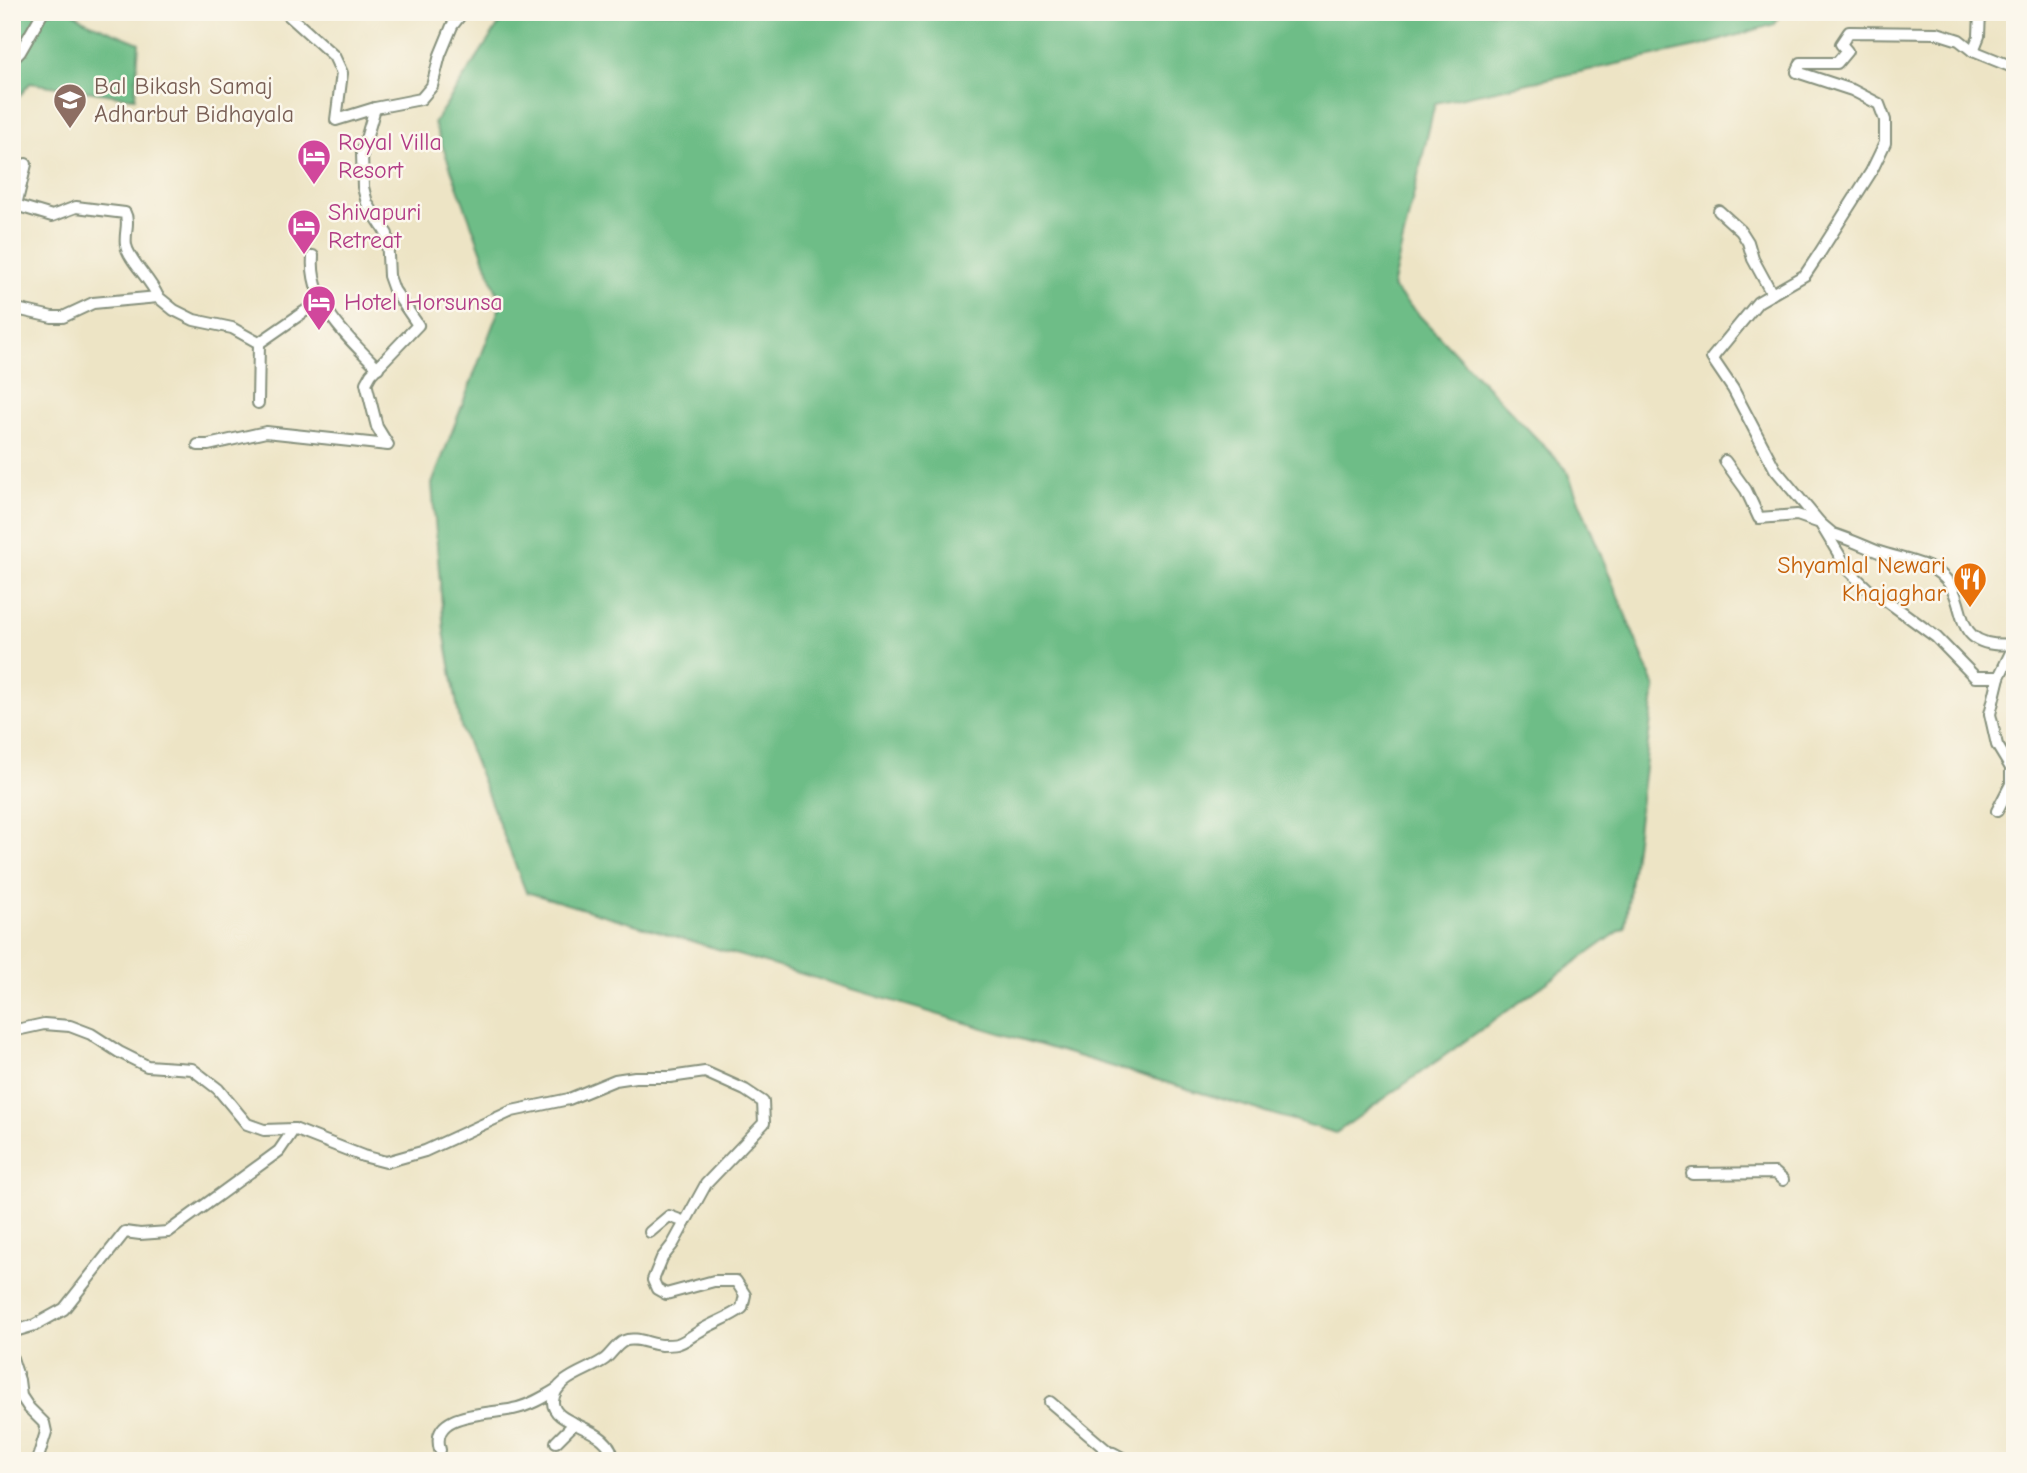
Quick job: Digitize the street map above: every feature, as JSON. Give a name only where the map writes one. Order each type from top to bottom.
[{"type":"street","points":[[12,60],[20,52],[43,12]]},
{"type":"street","points":[[285,12],[334,56],[342,73],[336,120],[375,108],[421,99],[428,93],[452,26],[463,12]]},
{"type":"street","points":[[1973,51],[1979,36],[1980,12]]},
{"type":"street","points":[[1999,677],[1975,677],[1936,637],[1883,598],[1872,593],[1849,571],[1820,523],[1775,469],[1733,389],[1713,358],[1758,302],[1805,275],[1871,172],[1885,143],[1885,120],[1879,104],[1852,90],[1797,72],[1801,63],[1837,62],[1847,51],[1841,44],[1850,32],[1937,33],[1959,40],[1973,51],[2015,68]]},
{"type":"street","points":[[198,445],[266,432],[388,445],[373,417],[366,383],[418,325],[394,290],[389,276],[387,234],[367,203],[365,195],[361,170],[362,153],[375,108]]},
{"type":"street","points":[[26,164],[14,204],[52,216],[76,206],[125,212],[128,218],[125,245],[153,284],[158,297],[174,310],[194,320],[232,328],[259,343]]},
{"type":"street","points":[[1719,211],[1741,231],[1772,294]]},
{"type":"street","points":[[313,256],[314,283],[321,300],[338,324],[378,368]]},
{"type":"street","points":[[12,308],[63,317],[93,303],[158,297]]},
{"type":"street","points":[[259,343],[321,300]]},
{"type":"street","points":[[258,404],[259,343]]},
{"type":"street","points":[[1725,461],[1746,490],[1759,518],[1797,515],[1820,523],[1833,534],[1937,572],[1953,590],[1966,628],[1979,642],[2015,644],[1999,677],[1990,714],[1997,745],[2011,768],[2011,783],[1997,811]]},
{"type":"street","points":[[12,1031],[44,1024],[69,1026],[91,1034],[147,1066],[192,1069],[218,1089],[247,1124],[264,1130],[294,1129],[363,1156],[386,1162],[425,1151],[512,1111],[569,1099],[615,1080],[705,1072],[745,1090],[763,1102],[764,1123],[706,1184],[673,1244],[662,1258],[653,1280],[657,1289],[666,1294],[714,1281],[736,1281],[745,1295],[742,1308],[679,1344],[661,1345],[627,1339],[604,1359],[570,1378],[557,1389],[515,1409],[479,1413],[450,1421],[439,1432],[440,1450]]},
{"type":"street","points":[[12,1337],[15,1331],[35,1325],[64,1309],[125,1232],[168,1232],[279,1151],[294,1129]]},
{"type":"street","points":[[1692,1174],[1775,1173],[1783,1180]]},
{"type":"street","points":[[650,1232],[669,1216],[685,1222]]},
{"type":"street","points":[[12,1358],[21,1396],[29,1409],[44,1423],[46,1432],[37,1461]]},
{"type":"street","points":[[557,1389],[553,1402],[555,1410],[572,1422],[596,1432],[610,1447],[613,1461]]},
{"type":"street","points":[[1050,1402],[1108,1457],[1113,1452],[1128,1461]]},
{"type":"street","points":[[556,1442],[572,1422]]},
{"type":"green space","points":[[12,12],[73,12],[83,20],[139,43],[135,98],[30,83],[12,105]]},
{"type":"green space","points":[[507,12],[1782,12],[1775,24],[1701,46],[1435,103],[1392,287],[1566,469],[1655,687],[1625,927],[1336,1133],[526,892],[461,727],[444,631],[432,484],[501,304],[434,123]]},
{"type":"place","name":"Bal Bikash Samaj Adharbut Bidhayala","points":[[70,130]]},
{"type":"place","name":"Royal Villa Resort","points":[[314,186]]},
{"type":"place","name":"Shivapuri Retreat","points":[[304,256]]},
{"type":"place","name":"Hotel Horsunsa","points":[[319,332]]},
{"type":"place","name":"Shyamlal Newari Khajaghar","points":[[1970,609]]}]
